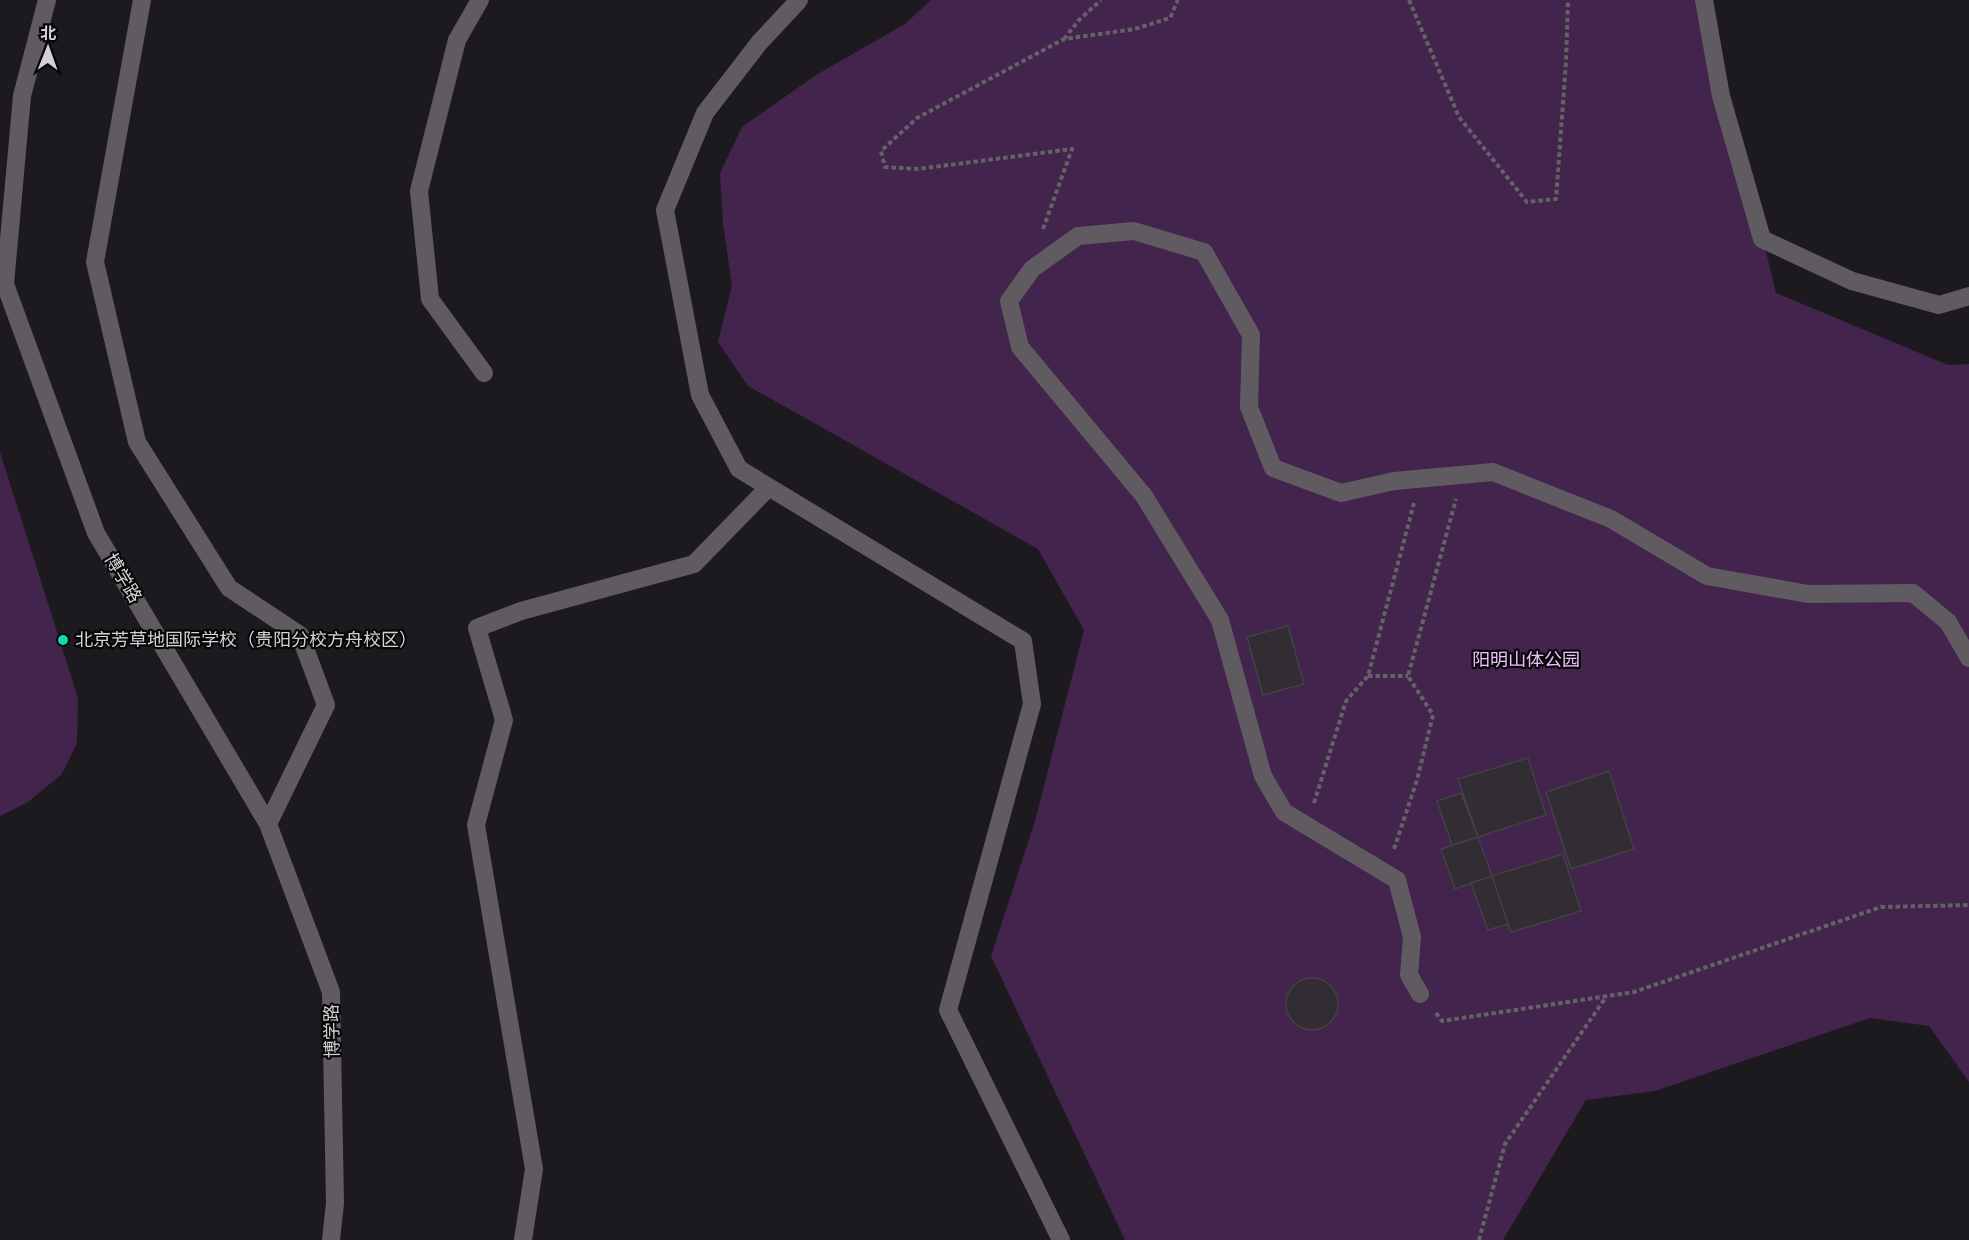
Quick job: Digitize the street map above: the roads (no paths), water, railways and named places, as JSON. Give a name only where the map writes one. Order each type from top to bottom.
[{"type":"street","name":"博学路","points":[[46,0],[22,96],[3,285],[96,533],[268,824],[331,992],[335,1203],[331,1240]]},
{"type":"street","points":[[142,0],[95,262],[137,442],[229,588],[300,635],[326,705],[268,824]]},
{"type":"street","points":[[480,0],[457,40],[419,191],[430,299],[484,374]]},
{"type":"street","points":[[799,0],[759,43],[705,113],[665,210],[700,395],[739,469],[1023,641],[1032,704],[948,1010],[1061,1240]]},
{"type":"street","points":[[1704,0],[1721,96],[1762,239],[1852,280],[1939,305],[1969,296]]},
{"type":"street","points":[[1420,994],[1408,975],[1412,938],[1397,880],[1284,812],[1263,777],[1220,621],[1209,601],[1144,495],[1020,347],[1009,301],[1032,269],[1077,236],[1134,231],[1204,252],[1251,335],[1249,407],[1273,468],[1341,493],[1420,479],[1493,472],[1611,519],[1707,576],[1808,594],[1913,593],[1948,622],[1969,658]]},
{"type":"street","points":[[523,1240],[534,1170],[476,825],[504,720],[477,628],[521,611],[694,564],[769,487]]},
{"type":"place","name":"北京芳草地国际学校（贵阳分校方舟校区）","points":[[63,640]]},
{"type":"park label","name":"阳明山体公园","points":[[1526,660]]}]
